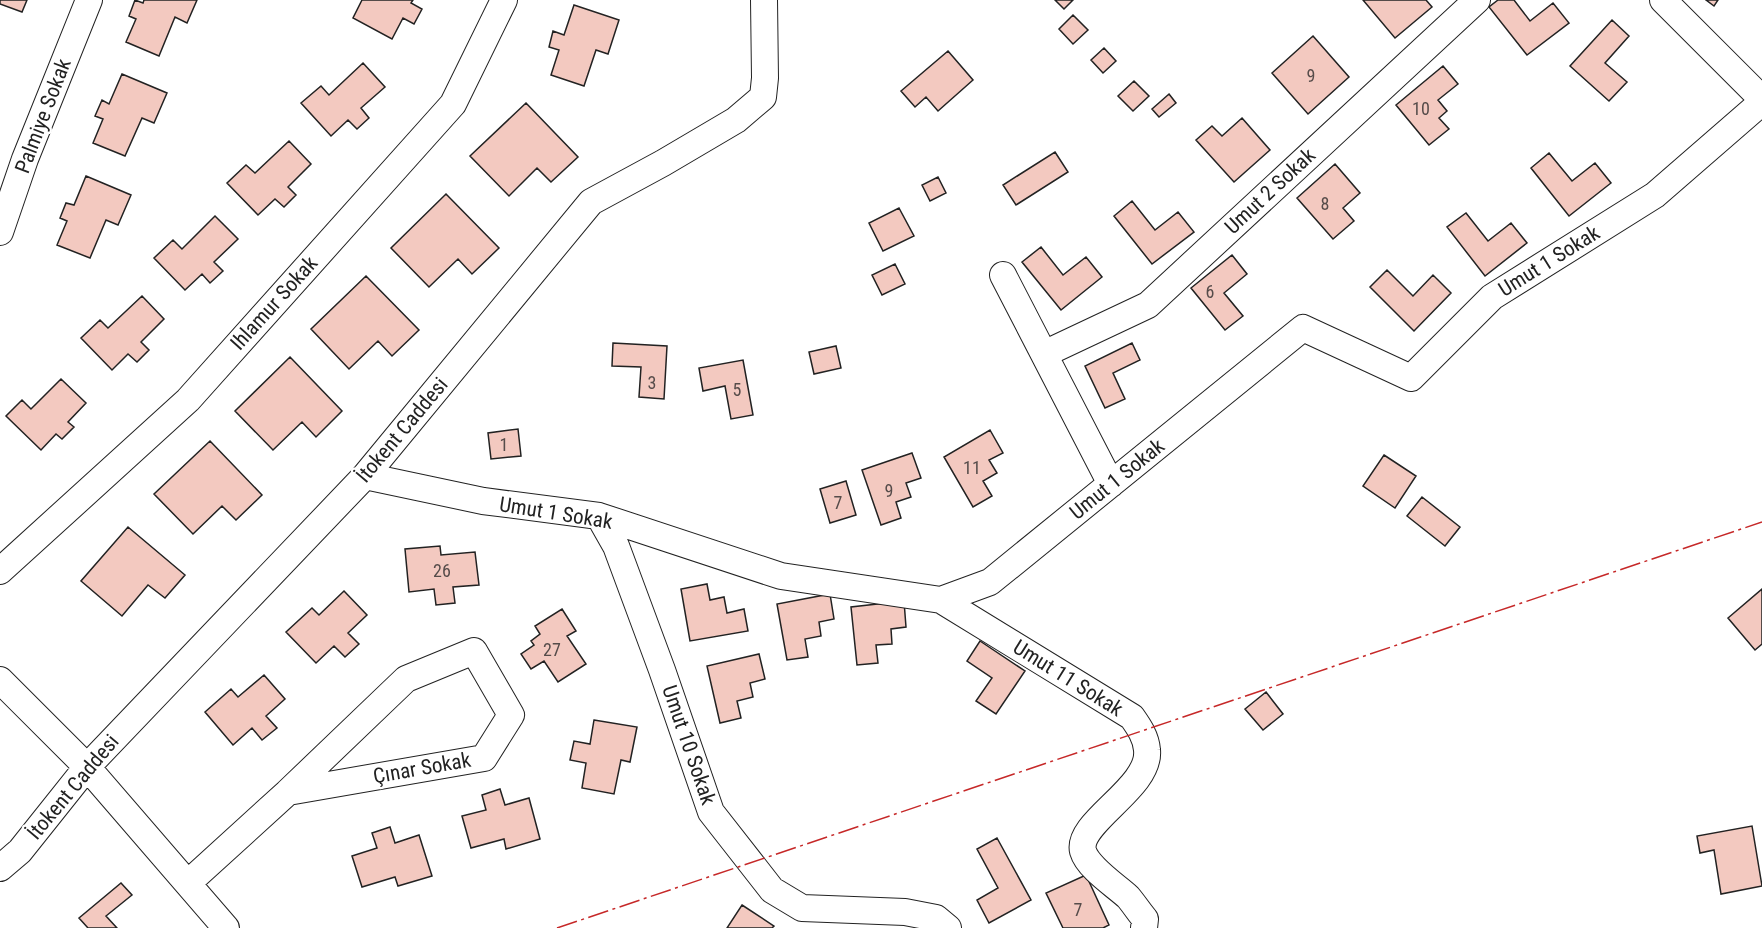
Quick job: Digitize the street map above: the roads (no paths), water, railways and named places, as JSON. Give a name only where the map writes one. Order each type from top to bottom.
[{"type":"street","name":"Palmiye Sokak","points":[[0,232],[25,159],[89,0]]},
{"type":"street","name":"Ihlamur Sokak","points":[[0,571],[188,400],[453,104],[504,0]]},
{"type":"street","name":"İtokent Caddesi","points":[[0,868],[20,851],[87,767],[365,476],[591,202],[736,120],[763,97],[765,78],[764,0]]},
{"type":"street","name":"Umut 2 Sokak","points":[[1044,354],[1148,305],[1477,0]]},
{"type":"street","points":[[1663,0],[1762,101]]},
{"type":"street","name":"Umut 1 Sokak","points":[[365,476],[483,501],[599,516],[781,576],[941,600],[990,582],[1303,328],[1411,378],[1492,297],[1655,195],[1762,101]]},
{"type":"street","points":[[1003,275],[1111,484]]},
{"type":"street","name":"Umut 10 Sokak","points":[[599,516],[616,546],[662,669],[711,812],[772,890],[802,908],[905,912],[936,918],[948,928]]},
{"type":"street","name":"Umut 11 Sokak","points":[[941,600],[1132,717],[1138,725],[1143,733],[1148,752],[1142,775],[1085,835],[1083,851],[1093,867],[1130,899],[1144,923]]},
{"type":"street","name":"Çınar Sokak","points":[[188,884],[406,679],[474,651],[511,715],[484,758],[288,792]]},
{"type":"street","points":[[0,680],[87,767],[226,928]]}]
